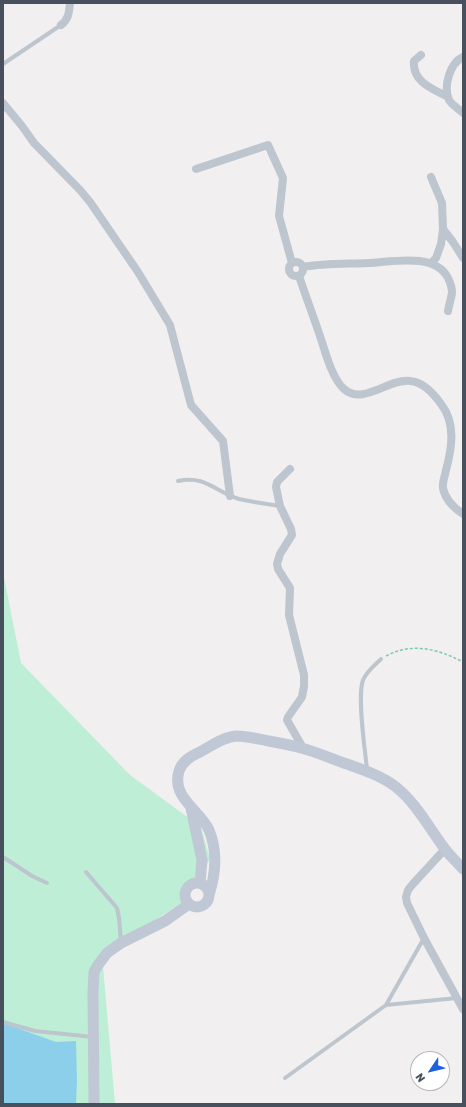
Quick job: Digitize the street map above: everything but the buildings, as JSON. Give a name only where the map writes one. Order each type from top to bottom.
[{"type":"main road","points":[[209,895],[206,888],[200,883],[192,884],[186,890],[185,897],[189,904],[195,907],[202,906],[207,902],[214,881],[214,845],[207,825],[191,808],[181,793],[178,784],[178,774],[180,767],[184,762],[197,753],[228,737],[239,736],[261,739],[303,748],[385,779],[405,795],[427,822],[445,849],[463,869]]},
{"type":"main road","points":[[191,808],[202,860],[200,883]]},
{"type":"main road","points":[[94,1104],[94,972],[104,956],[121,943],[165,920],[189,904]]},
{"type":"street","points":[[62,25],[67,20],[70,3]]},
{"type":"street","points":[[421,55],[414,61],[414,69],[418,78],[430,88],[448,97]]},
{"type":"street","points":[[463,57],[457,60],[451,69],[448,79],[448,97],[452,104],[463,113]]},
{"type":"street","points":[[3,103],[34,143],[90,202],[138,272],[170,325],[191,405],[223,441],[230,496]]},
{"type":"street","points":[[196,169],[268,145],[283,178],[279,216],[292,263],[289,268],[289,272],[293,276],[299,276],[303,272],[303,267]]},
{"type":"street","points":[[431,177],[442,204],[443,229],[441,244],[436,258],[431,263]]},
{"type":"street","points":[[443,229],[463,258]]},
{"type":"street","points":[[303,267],[320,264],[401,261],[431,263],[443,271],[450,283],[452,292],[448,311]]},
{"type":"street","points":[[292,263],[298,262],[303,267]]},
{"type":"street","points":[[299,276],[329,360],[337,378],[344,388],[353,394],[360,395],[410,380],[420,384],[430,391],[441,403],[448,414],[451,423],[452,444],[443,481],[443,489],[453,506],[463,514]]},
{"type":"street","points":[[290,470],[277,482],[276,487],[280,506],[291,529],[292,535],[280,554],[277,564],[278,569],[290,588],[289,615],[304,676],[302,697],[288,717],[288,720],[303,748]]},
{"type":"street","points":[[445,849],[412,885],[408,890],[406,897],[407,903],[424,938],[463,1008]]},
{"type":"lane","points":[[3,64],[62,25]]},
{"type":"lane","points":[[178,481],[192,479],[208,484],[230,496],[239,499],[280,506]]},
{"type":"lane","points":[[368,772],[363,735],[362,684],[368,671],[381,659]]},
{"type":"lane","points":[[3,857],[32,876],[47,883]]},
{"type":"lane","points":[[86,872],[117,908],[121,943]]},
{"type":"lane","points":[[285,1078],[386,1005],[424,938]]},
{"type":"lane","points":[[386,1005],[457,998]]},
{"type":"lane","points":[[3,1022],[35,1031],[93,1037]]},
{"type":"path","points":[[381,659],[391,653],[417,647],[443,654],[463,662]]},
{"type":"green space","points":[[3,572],[21,663],[130,775],[201,827],[210,859],[181,903],[102,955],[115,1104],[3,1104]]},
{"type":"water","points":[[3,1023],[56,1042],[76,1041],[76,1104],[3,1104]]}]
